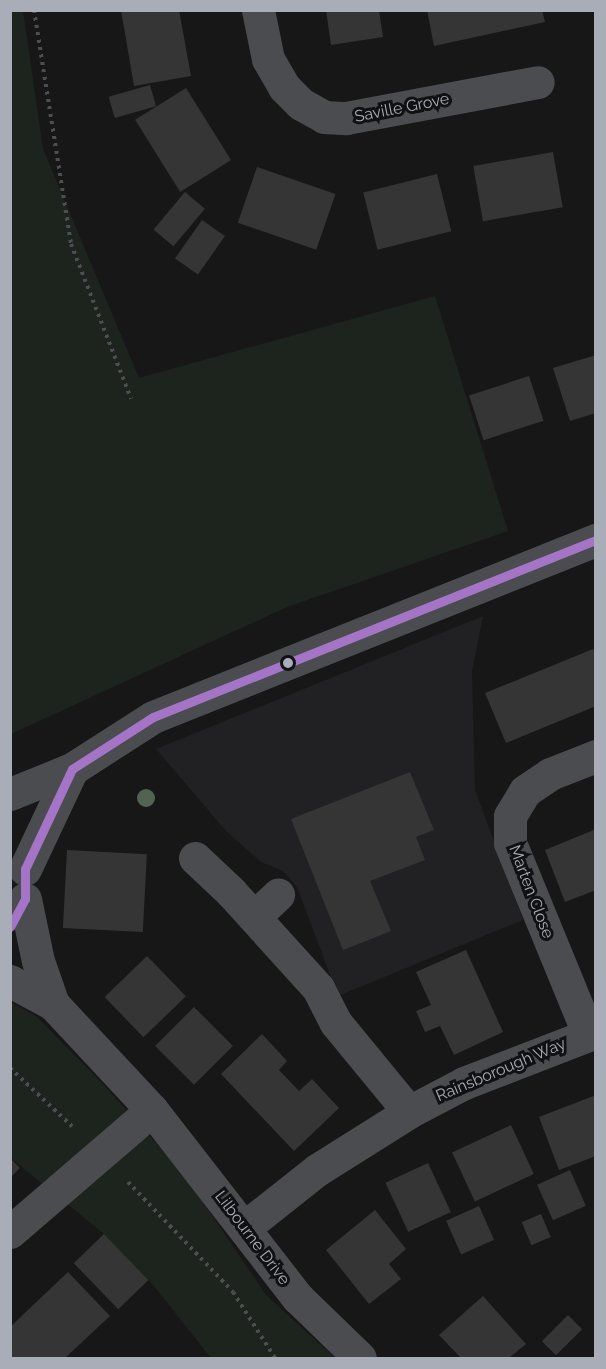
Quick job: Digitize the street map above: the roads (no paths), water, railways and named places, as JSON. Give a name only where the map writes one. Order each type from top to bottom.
[{"type":"street","name":"Saville Grove","points":[[258,10],[268,58],[284,87],[301,104],[324,117],[346,118],[538,82]]},
{"type":"street","points":[[10,794],[72,769],[153,717],[596,540]]},
{"type":"street","name":"Marten Close","points":[[592,1032],[510,843],[510,816],[525,791],[550,774],[596,756]]},
{"type":"street","points":[[10,928],[25,884],[72,769]]},
{"type":"street","name":"Lilbourne Drive","points":[[10,840],[25,884],[38,961],[53,1004]]},
{"type":"street","points":[[195,858],[231,892],[318,988],[336,1023],[409,1112]]},
{"type":"street","points":[[254,917],[278,895]]},
{"type":"street","name":"Lilbourne Drive","points":[[10,981],[53,1004],[152,1110],[298,1298],[360,1359]]},
{"type":"street","name":"Rainsborough Way","points":[[245,1227],[317,1170],[409,1112],[464,1083],[592,1032]]},
{"type":"street","points":[[10,1232],[152,1110]]}]
